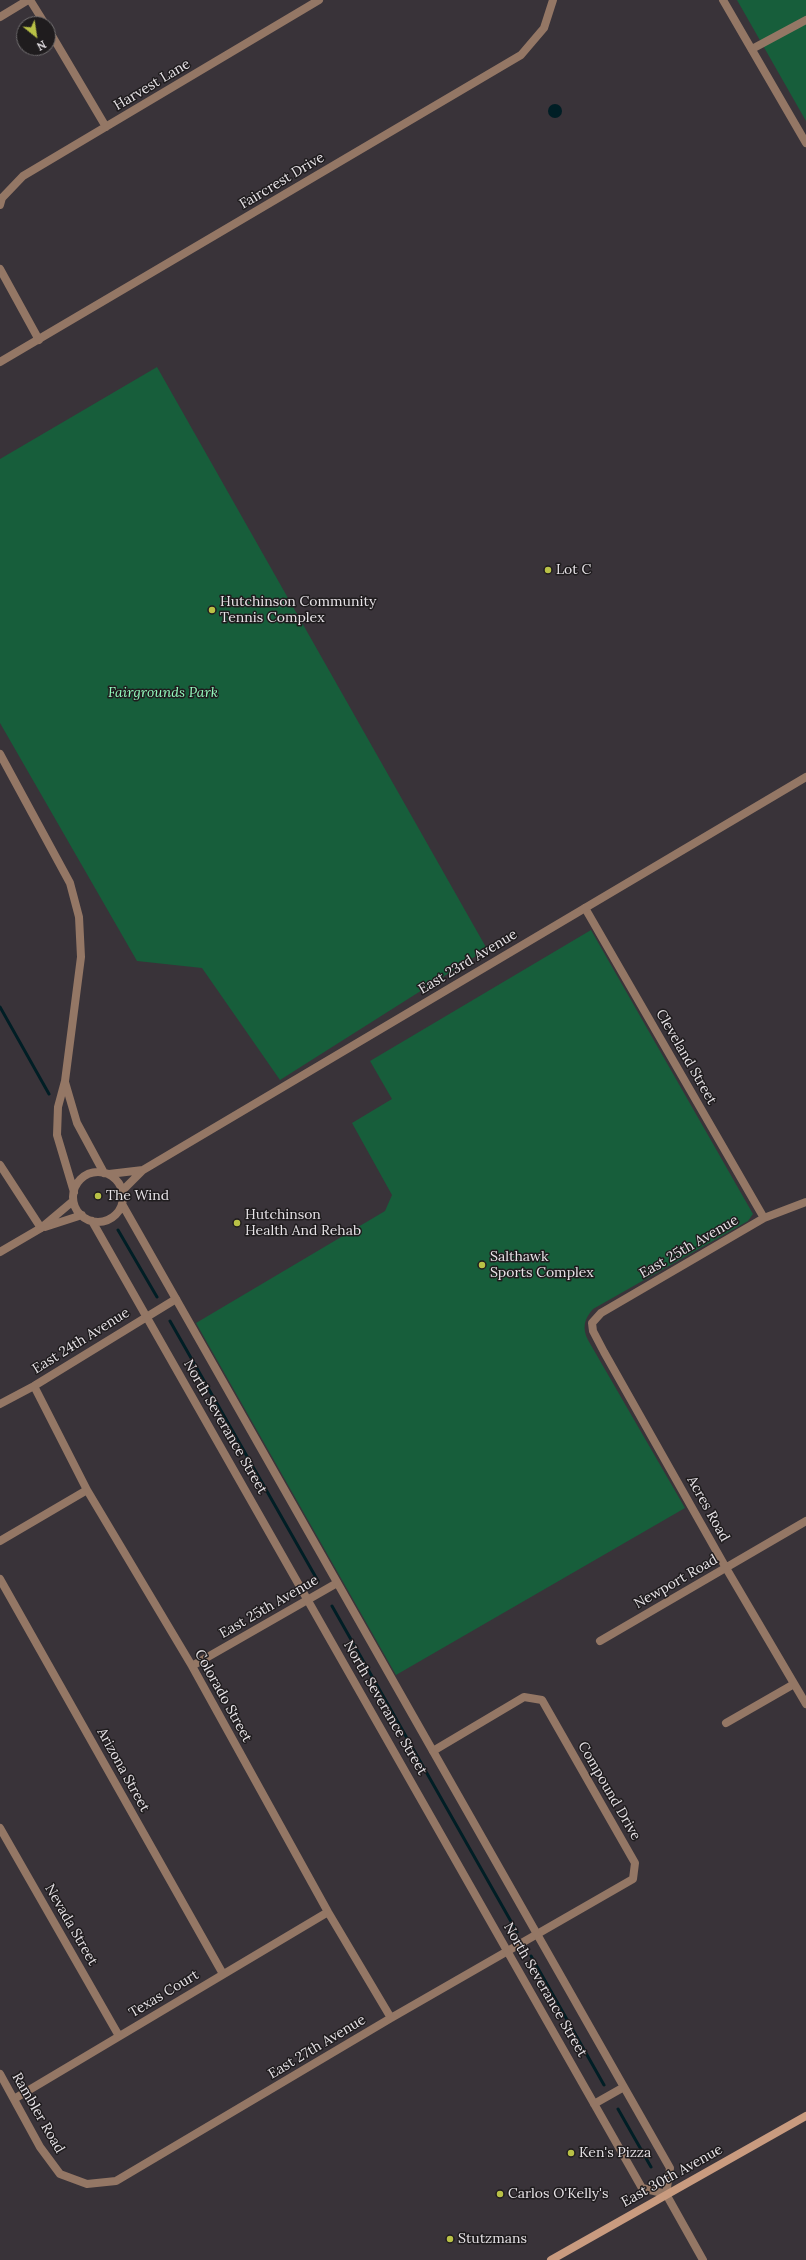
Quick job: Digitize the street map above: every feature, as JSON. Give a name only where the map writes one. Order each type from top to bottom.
[{"type":"main road","name":"East 30th Avenue","points":[[550,2260],[806,2116]]},
{"type":"street","points":[[0,17],[29,0],[40,16]]},
{"type":"street","name":"Harvest Lane","points":[[1,200],[23,176],[319,0]]},
{"type":"street","name":"Faircrest Drive","points":[[0,362],[521,55],[544,28],[553,0]]},
{"type":"street","points":[[723,0],[806,143]]},
{"type":"street","points":[[752,48],[806,20]]},
{"type":"street","points":[[56,43],[106,127]]},
{"type":"street","points":[[0,269],[39,340]]},
{"type":"street","points":[[0,754],[70,883],[79,917],[81,957],[65,1081],[58,1107],[57,1135],[74,1192],[74,1201],[82,1215],[92,1221],[100,1221],[113,1216],[122,1204],[122,1191],[117,1181],[106,1173],[77,1123],[65,1081]]},
{"type":"street","name":"East 23rd Avenue","points":[[122,1191],[143,1170],[806,777]]},
{"type":"street","name":"Cleveland Street","points":[[585,908],[764,1218]]},
{"type":"street","points":[[0,1165],[41,1228]]},
{"type":"street","name":"East 23rd Avenue","points":[[106,1173],[143,1170]]},
{"type":"street","points":[[74,1192],[76,1186],[84,1176],[97,1172],[106,1173]]},
{"type":"street","points":[[0,1252],[41,1228],[74,1201]]},
{"type":"street","name":"East 25th Avenue","points":[[592,1323],[600,1313],[764,1218],[806,1202]]},
{"type":"street","name":"North Severance Street","points":[[92,1221],[642,2188],[666,2194],[670,2168],[122,1204]]},
{"type":"street","points":[[41,1228],[82,1215]]},
{"type":"street","name":"East 24th Avenue","points":[[0,1404],[34,1386],[176,1299]]},
{"type":"street","name":"Acres Road","points":[[592,1323],[593,1331],[604,1352],[726,1568],[806,1704]]},
{"type":"street","name":"Colorado Street","points":[[34,1386],[87,1490],[192,1666],[328,1912],[391,2018]]},
{"type":"street","points":[[0,1541],[87,1490]]},
{"type":"street","name":"Newport Road","points":[[600,1641],[806,1521]]},
{"type":"street","name":"Arizona Street","points":[[0,1579],[223,1974]]},
{"type":"street","name":"East 25th Avenue","points":[[192,1666],[337,1583]]},
{"type":"street","points":[[726,1723],[794,1684]]},
{"type":"street","name":"Compound Drive","points":[[433,1751],[524,1697],[542,1700],[635,1863],[633,1879],[508,1951]]},
{"type":"street","name":"Nevada Street","points":[[0,1828],[119,2036]]},
{"type":"street","name":"Texas Court","points":[[14,2099],[328,1912]]},
{"type":"street","name":"East 27th Avenue","points":[[140,2168],[391,2018],[508,1951]]},
{"type":"street","name":"Rambler Road","points":[[0,2074],[40,2147],[60,2174],[87,2184],[116,2181],[140,2168]]},
{"type":"street","points":[[594,2104],[624,2087]]},
{"type":"street","points":[[666,2194],[703,2260]]},
{"type":"green space","points":[[737,0],[806,0],[806,121]]},
{"type":"green space","name":"Fairgrounds Park","points":[[157,367],[487,949],[280,1080],[202,968],[137,961],[0,723],[0,459]]},
{"type":"green space","name":"Salthawk Sports Complex","points":[[591,930],[753,1214],[748,1221],[593,1309],[585,1324],[585,1332],[588,1340],[685,1508],[396,1675],[196,1323],[385,1211],[392,1195],[352,1123],[392,1099],[370,1061]]},
{"type":"water","points":[[555,104],[560,106],[562,111],[560,116],[555,118],[550,116],[548,111],[550,106]]},
{"type":"waterway","points":[[0,1007],[49,1094]]},
{"type":"waterway","points":[[118,1230],[157,1297]]},
{"type":"waterway","points":[[170,1321],[318,1581]]},
{"type":"waterway","points":[[332,1606],[517,1932]]},
{"type":"waterway","points":[[531,1956],[604,2085]]},
{"type":"waterway","points":[[618,2109],[651,2167]]},
{"type":"place","name":"Lot C","points":[[548,570]]},
{"type":"place","name":"Hutchinson Community Tennis Complex","points":[[212,610]]},
{"type":"place","name":"The Wind","points":[[98,1196]]},
{"type":"place","name":"Hutchinson Health And Rehab","points":[[237,1223]]},
{"type":"place","name":"Salthawk Sports Complex","points":[[482,1265]]},
{"type":"place","name":"Ken's Pizza","points":[[571,2153]]},
{"type":"place","name":"Carlos O'Kelly's","points":[[500,2194]]},
{"type":"place","name":"Stutzmans","points":[[450,2239]]}]
